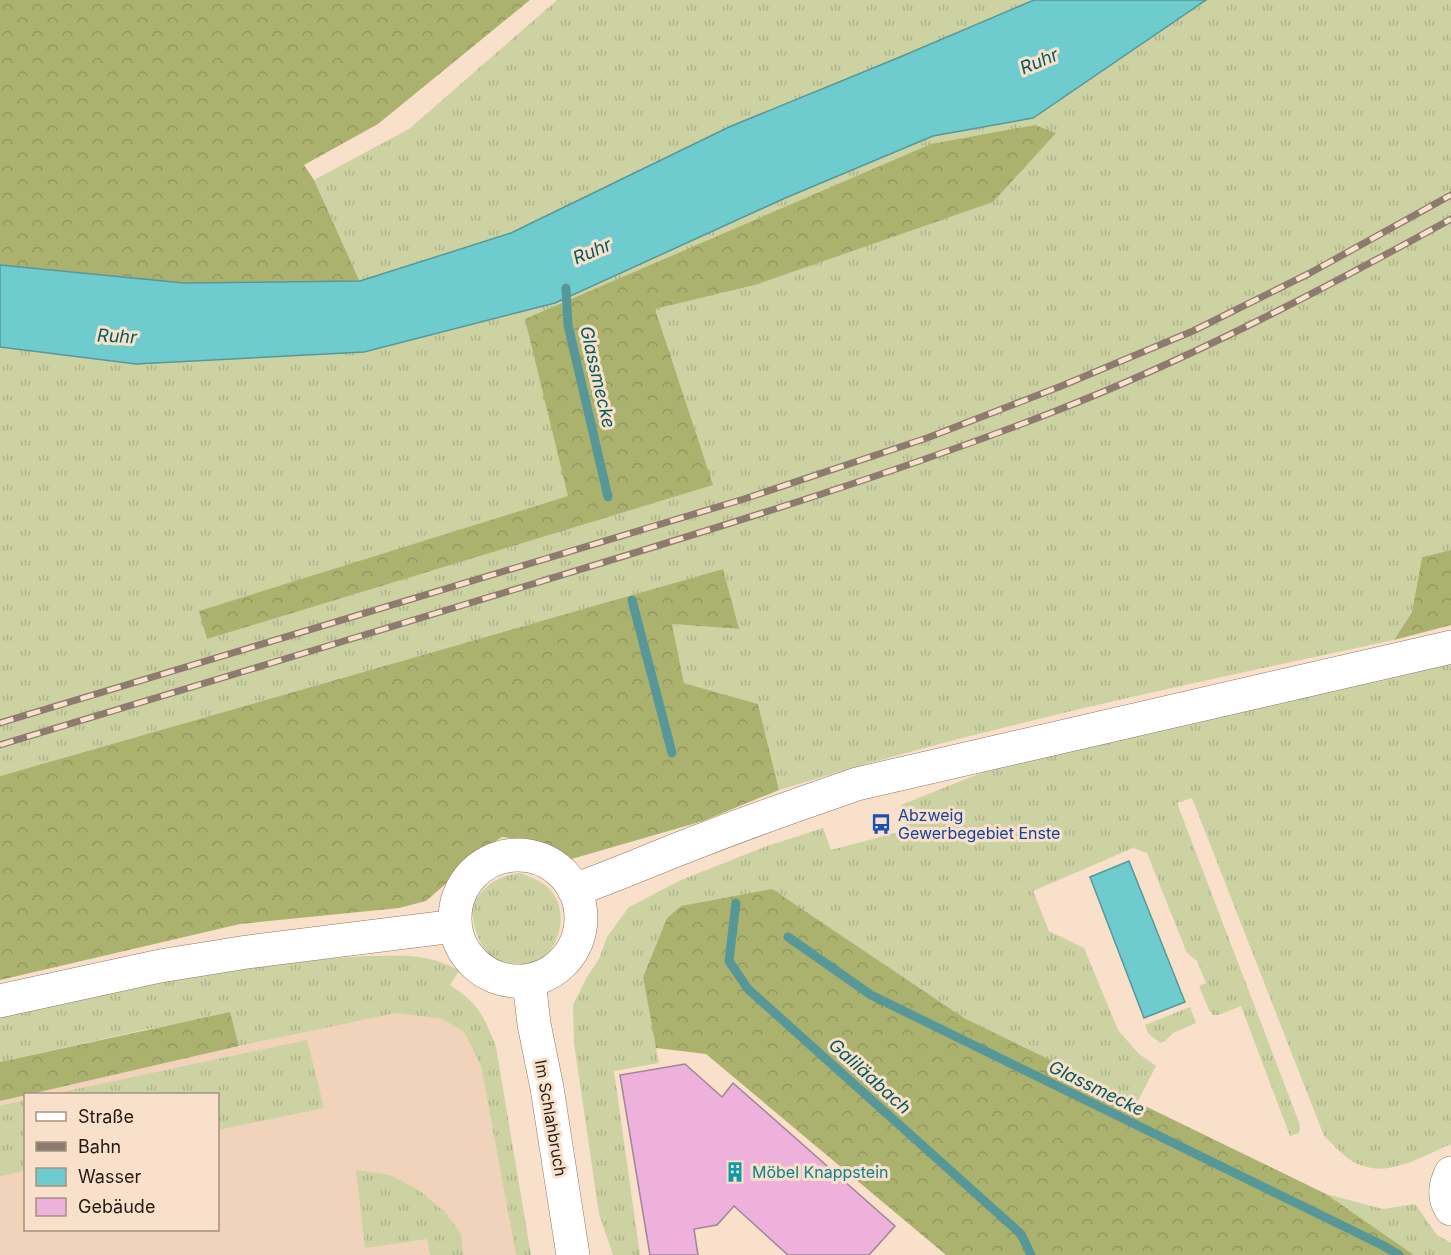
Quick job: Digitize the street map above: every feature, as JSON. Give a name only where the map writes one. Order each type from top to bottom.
[{"type":"main road","points":[[574,890],[623,873],[784,808],[857,784],[1451,647]]},
{"type":"main road","points":[[520,855],[537,858],[549,863],[568,880],[574,890],[581,913],[578,936],[568,957],[551,972],[529,981],[508,981],[489,975],[472,962],[461,946],[455,926],[456,907],[467,882],[473,874],[488,863],[503,857],[520,855]]},
{"type":"main road","points":[[0,1001],[100,977],[181,962],[455,926]]},
{"type":"main road","name":"Im Schlahbruch","points":[[529,981],[534,1024],[547,1088],[573,1255]]},
{"type":"main road","points":[[1451,1173],[1445,1189],[1447,1203],[1451,1209]]},
{"type":"shaded area","points":[[396,1013],[442,1019],[464,1032],[481,1066],[516,1255],[0,1255],[0,1101],[24,1095],[24,1231],[219,1231],[219,1093],[32,1093]]},
{"type":"green space","points":[[0,0],[530,0],[378,124],[304,165],[314,180],[360,282],[185,283],[0,265]]},
{"type":"green space","points":[[557,0],[1034,0],[729,127],[511,233],[360,282],[314,180],[409,129]]},
{"type":"green space","points":[[1206,0],[1451,0],[1451,550],[1422,557],[1412,612],[1394,640],[1008,726],[779,790],[758,704],[684,683],[672,624],[738,629],[723,569],[0,776],[0,347],[136,364],[783,199],[933,136],[1033,118]]},
{"type":"green space","points":[[1035,125],[1056,133],[993,202],[758,284],[655,309],[713,485],[207,639],[199,611],[568,496],[525,319],[931,144]]},
{"type":"green space","points":[[1451,550],[1451,625],[1394,640],[1412,612],[1422,557]]},
{"type":"green space","points":[[723,569],[739,629],[672,624],[684,683],[758,704],[779,790],[703,821],[568,860],[547,848],[525,840],[502,837],[474,855],[426,901],[399,908],[240,924],[0,980],[0,776]]},
{"type":"green space","points":[[1451,662],[1451,1144],[1413,1161],[1388,1168],[1375,1168],[1362,1166],[1349,1159],[1324,1136],[1192,798],[1177,803],[1300,1125],[1299,1133],[1290,1136],[1241,1006],[1219,1015],[1213,1015],[1209,1010],[1199,986],[1206,983],[1197,961],[1187,953],[1147,853],[1133,848],[1033,891],[1049,931],[1084,948],[1118,1030],[1138,1053],[1156,1066],[1137,1103],[964,1018],[681,906],[667,918],[643,977],[659,1063],[614,1071],[640,1255],[613,1255],[599,1214],[574,1043],[573,1005],[599,959],[607,937],[629,907],[681,880],[767,846],[823,828],[831,850],[907,830],[901,805],[981,773],[1081,745]]},
{"type":"green space","points":[[520,873],[543,884],[554,895],[560,913],[559,933],[550,951],[534,962],[518,964],[493,961],[478,935],[471,905],[491,883]]},
{"type":"green space","points":[[772,889],[964,1018],[1326,1194],[1414,1255],[946,1255],[706,1054],[656,1048],[643,977],[667,918],[681,906]]},
{"type":"green space","points":[[366,956],[414,956],[437,961],[459,971],[450,985],[468,998],[479,1011],[496,1047],[531,1255],[516,1255],[481,1066],[464,1032],[442,1019],[396,1013],[239,1046],[230,1013],[0,1062],[0,1016],[48,1004],[262,963]]},
{"type":"green space","points":[[1190,1007],[1196,1023],[1173,1033],[1160,1043],[1148,1033],[1145,1025]]},
{"type":"green space","points":[[230,1012],[239,1046],[35,1093],[24,1093],[24,1095],[0,1101],[0,1062]]},
{"type":"green space","points":[[307,1040],[324,1108],[219,1130],[219,1093],[58,1093]]},
{"type":"green space","points":[[24,1100],[24,1171],[0,1176],[0,1106]]},
{"type":"green space","points":[[356,1170],[390,1175],[420,1191],[446,1213],[461,1234],[463,1255],[430,1255],[427,1239],[365,1248]]},
{"type":"green space","points":[[1326,1194],[1383,1209],[1415,1204],[1437,1235],[1451,1243],[1451,1255],[1414,1255]]},
{"type":"water","name":"Ruhr","points":[[1034,0],[1206,0],[1033,118],[933,136],[783,199],[555,303],[364,352],[136,364],[0,347],[0,265],[184,283],[360,281],[511,233],[729,127]]},
{"type":"water","points":[[1129,861],[1185,1002],[1144,1018],[1090,877]]},
{"type":"building","name":"Möbel Knappstein","points":[[685,1064],[722,1097],[733,1083],[895,1226],[869,1255],[788,1255],[734,1206],[717,1225],[694,1229],[698,1255],[650,1255],[620,1075]]},
{"type":"waterway","name":"Glassmecke","points":[[566,288],[568,325],[608,497]]},
{"type":"waterway","name":"Glassmecke","points":[[632,600],[672,753]]},
{"type":"waterway","name":"Galiläabach","points":[[736,903],[729,961],[748,989],[1021,1234],[1031,1255]]},
{"type":"waterway","name":"Glassmecke","points":[[788,937],[871,995],[1399,1255]]},
{"type":"railway","points":[[0,723],[744,499],[927,438],[1059,387],[1193,331],[1310,273],[1451,195]]},
{"type":"railway","points":[[0,745],[731,523],[989,436],[1104,391],[1205,346],[1354,272],[1451,219]]},
{"type":"place","name":"Abzweig Gewerbegebiet Enste","points":[[881,824]]},
{"type":"place","name":"Möbel Knappstein","points":[[735,1172]]}]
